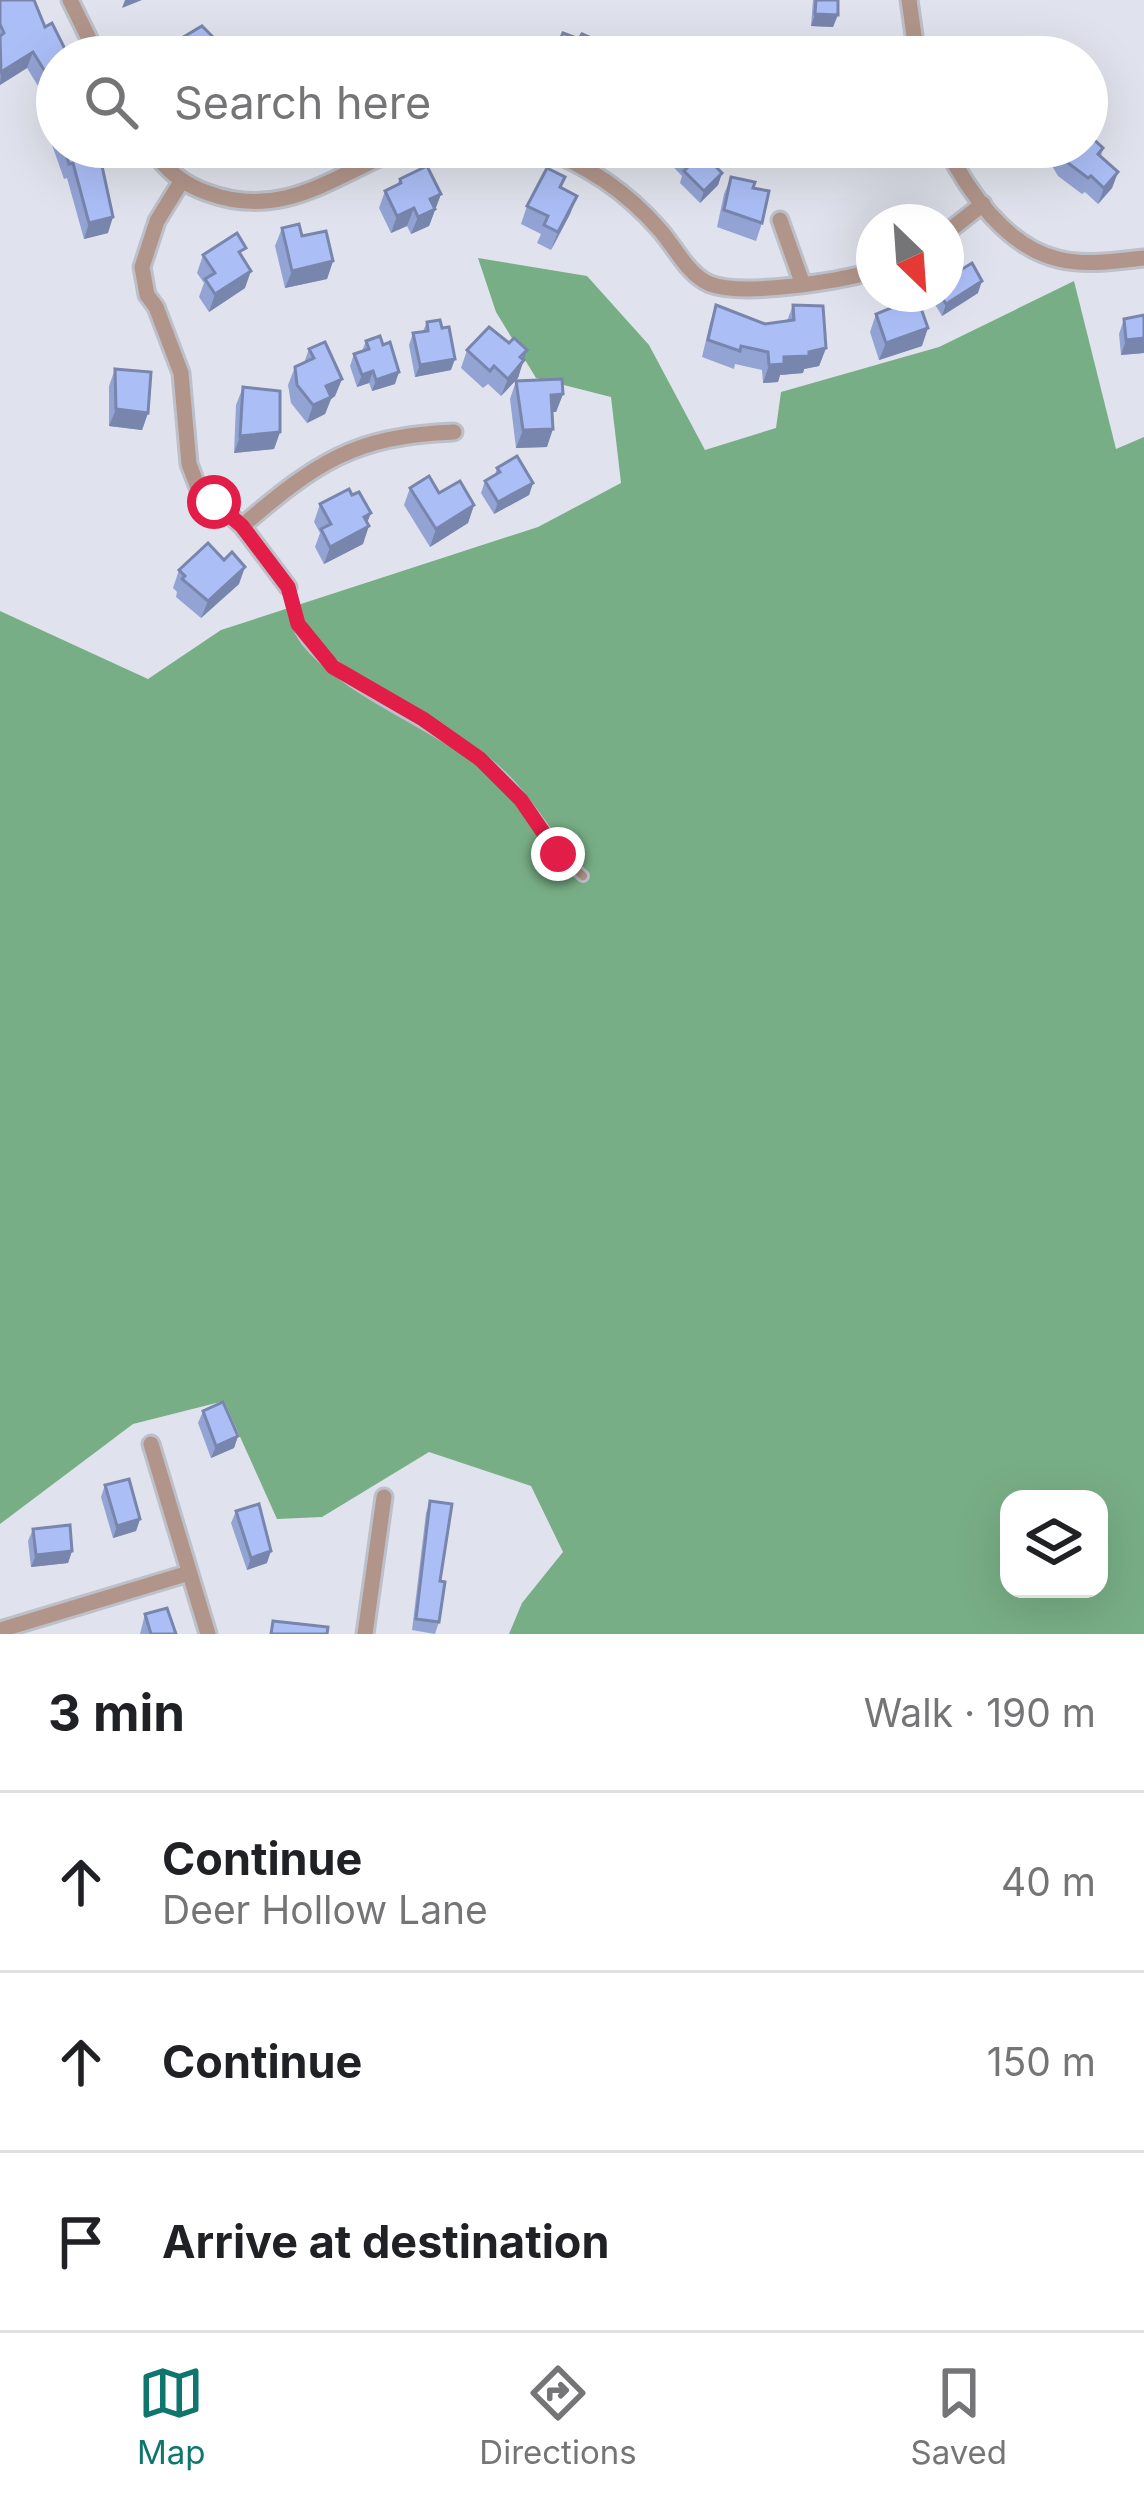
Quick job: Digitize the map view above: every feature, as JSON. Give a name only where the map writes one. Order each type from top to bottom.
[{"type":"street","points":[[70,0],[88,36]]},
{"type":"street","points":[[909,0],[914,36]]},
{"type":"street","points":[[169,168],[181,182],[255,205],[296,196],[358,168]]},
{"type":"street","points":[[591,168],[659,228],[694,272],[711,285],[763,290],[856,276]]},
{"type":"street","points":[[960,168],[983,204],[1016,237],[1047,256],[1084,262],[1144,258]]},
{"type":"street","points":[[181,182],[157,221],[142,267],[143,281],[181,373],[189,464],[197,485],[242,526],[288,587]]},
{"type":"street","points":[[964,219],[983,204]]},
{"type":"street","points":[[781,220],[802,282]]},
{"type":"street","points":[[242,526],[288,485],[335,455],[367,444],[454,432]]},
{"type":"street","points":[[151,1444],[208,1634]]},
{"type":"street","points":[[365,1634],[384,1497]]},
{"type":"street","points":[[0,1630],[188,1573]]},
{"type":"lane","points":[[288,587],[298,624],[333,667],[423,719],[480,759],[521,800],[558,854],[584,876]]},
{"type":"green space","points":[[478,258],[587,276],[649,345],[705,450],[776,428],[781,392],[939,347],[1074,281],[1116,449],[1144,437],[1144,1634],[509,1634],[522,1603],[563,1552],[531,1486],[429,1452],[322,1517],[277,1519],[224,1401],[133,1424],[0,1524],[0,611],[148,679],[221,630],[538,527],[621,483],[611,397],[536,378],[496,312]]},
{"type":"building","points":[[0,0],[34,0],[45,27],[52,23],[58,36],[36,36],[36,57],[33,52],[1,72],[0,36],[4,33]]},
{"type":"building","points":[[816,0],[838,0],[838,15],[815,14]]},
{"type":"building","points":[[202,26],[212,36],[185,36]]},
{"type":"building","points":[[1108,163],[1118,172],[1104,188],[1075,168],[1108,168]]},
{"type":"building","points":[[74,168],[102,168],[113,217],[89,223]]},
{"type":"building","points":[[428,168],[441,194],[430,199],[435,209],[418,217],[414,208],[397,216],[385,191],[401,183],[400,179]]},
{"type":"building","points":[[547,168],[565,177],[560,187],[577,196],[558,232],[544,225],[548,216],[527,206]]},
{"type":"building","points":[[717,168],[722,173],[704,191],[684,171]]},
{"type":"building","points":[[731,177],[755,182],[753,188],[769,191],[762,223],[724,210]]},
{"type":"building","points":[[299,224],[302,236],[326,231],[333,261],[292,271],[282,228]]},
{"type":"building","points":[[237,233],[246,248],[239,252],[251,271],[215,294],[205,279],[215,273],[203,255]]},
{"type":"building","points":[[972,263],[982,281],[964,292],[964,268]]},
{"type":"building","points":[[716,305],[765,324],[794,320],[793,305],[823,306],[826,348],[769,365],[768,352],[741,346],[740,351],[708,340]]},
{"type":"building","points":[[922,312],[928,328],[886,343],[876,314]]},
{"type":"building","points":[[1144,315],[1144,338],[1126,340],[1124,319]]},
{"type":"building","points":[[440,320],[442,328],[449,327],[455,359],[420,365],[413,333],[428,331],[427,322]]},
{"type":"building","points":[[489,327],[527,350],[508,379],[494,366],[490,371],[467,350]]},
{"type":"building","points":[[380,336],[383,345],[390,342],[399,372],[376,380],[373,371],[362,375],[354,354],[369,349],[366,341]]},
{"type":"building","points":[[325,342],[342,379],[326,386],[331,397],[313,405],[297,385],[295,367],[314,358],[309,349]]},
{"type":"building","points":[[115,369],[151,372],[148,413],[116,409]]},
{"type":"building","points":[[562,379],[563,394],[551,395],[553,429],[523,430],[516,381]]},
{"type":"building","points":[[243,387],[280,391],[280,432],[240,436]]},
{"type":"building","points":[[517,456],[533,483],[498,502],[485,481]]},
{"type":"building","points":[[429,476],[439,493],[460,481],[474,505],[436,529],[410,488]]},
{"type":"building","points":[[349,489],[352,495],[359,492],[371,513],[364,517],[369,526],[330,547],[321,529],[331,524],[320,504]]},
{"type":"building","points":[[208,543],[224,560],[232,552],[245,567],[208,601],[182,579],[185,576],[179,570]]},
{"type":"building","points":[[223,1402],[238,1436],[216,1446],[203,1411]]},
{"type":"building","points":[[129,1479],[140,1519],[117,1526],[105,1485]]},
{"type":"building","points":[[430,1501],[452,1504],[439,1622],[416,1619]]},
{"type":"building","points":[[259,1504],[271,1551],[251,1558],[236,1511]]},
{"type":"building","points":[[70,1525],[72,1551],[36,1555],[33,1529]]},
{"type":"building","points":[[167,1608],[176,1634],[151,1634],[145,1614]]},
{"type":"building","points":[[273,1621],[328,1627],[327,1634],[271,1634]]},
{"type":"route","points":[[214,502],[242,526],[288,587],[298,624],[333,667],[423,719],[480,759],[521,800],[558,854]]}]
